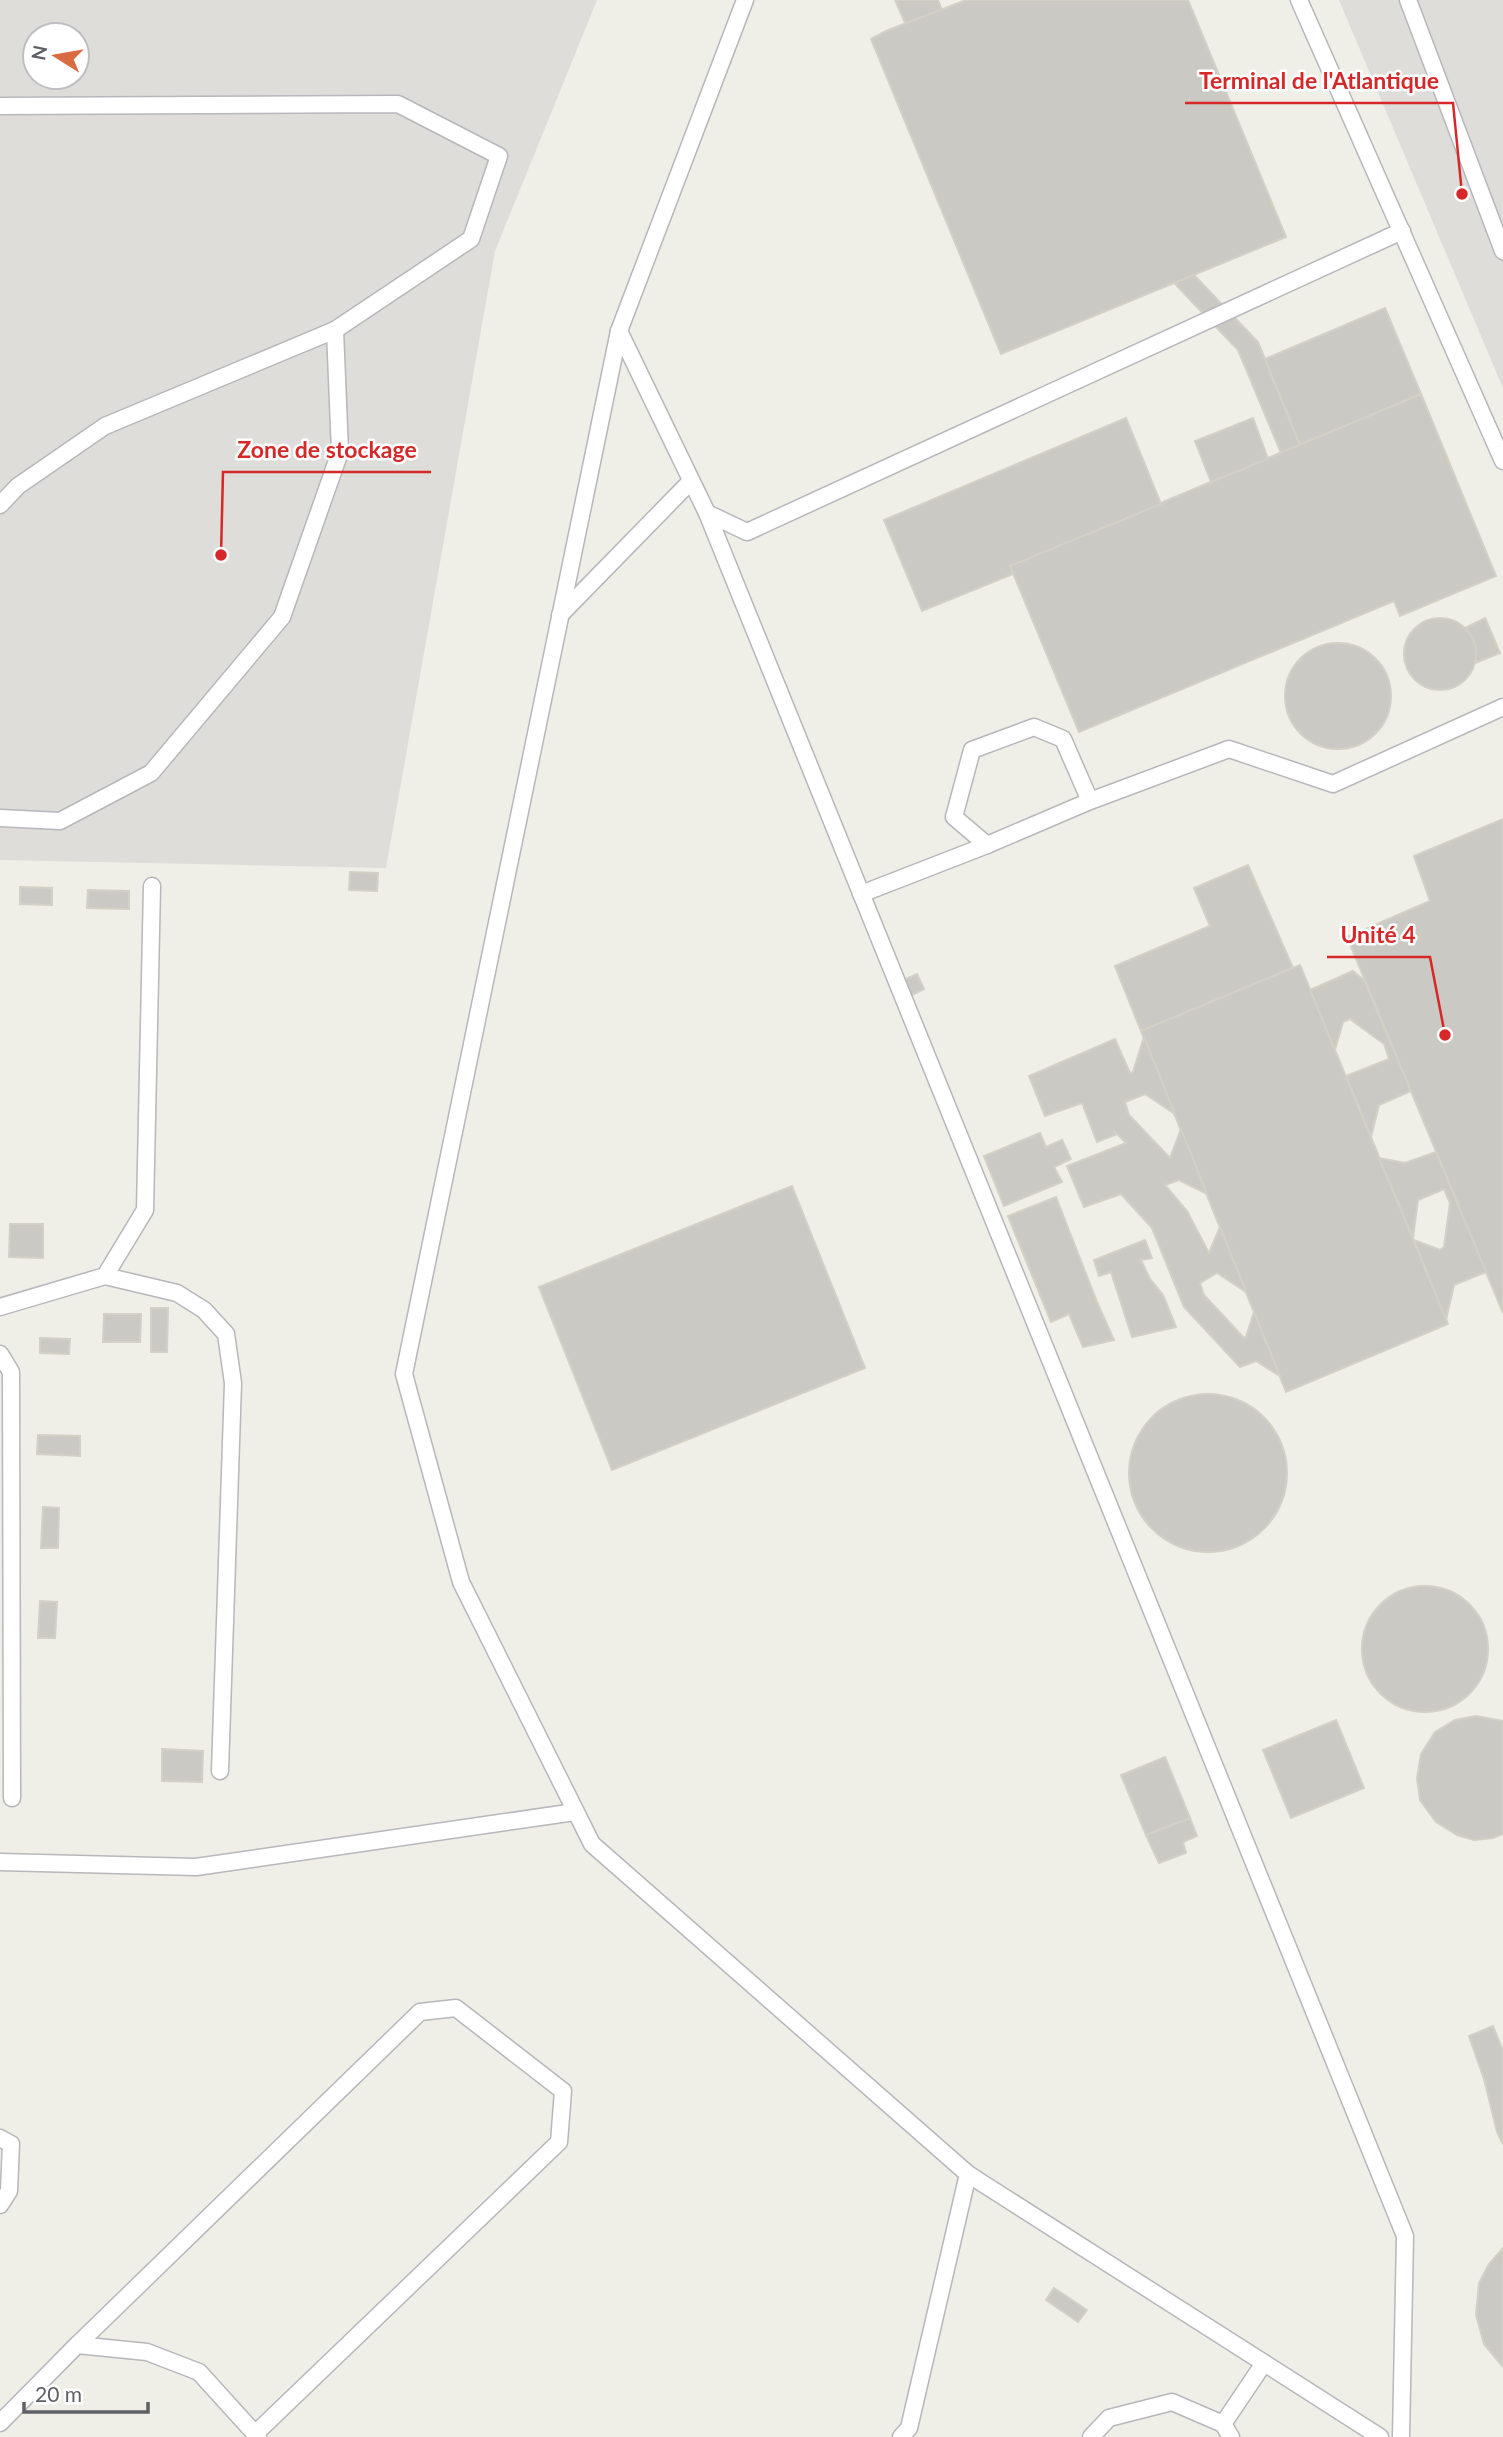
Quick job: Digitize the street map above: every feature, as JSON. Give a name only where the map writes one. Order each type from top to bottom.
[{"type":"lane","points":[[745,0],[619,331],[404,1374],[461,1583],[592,1844],[968,2174],[1380,2437]]},
{"type":"lane","points":[[1299,0],[1503,461]]},
{"type":"lane","points":[[1408,0],[1503,251]]},
{"type":"lane","points":[[0,106],[398,104],[499,156],[471,239],[335,330],[106,426],[18,486],[0,505]]},
{"type":"lane","points":[[706,513],[747,532],[1402,231]]},
{"type":"lane","points":[[0,818],[60,821],[151,773],[282,617],[340,452],[335,330]]},
{"type":"lane","points":[[619,331],[706,513],[1405,2236],[1401,2437]]},
{"type":"lane","points":[[560,615],[691,481]]},
{"type":"lane","points":[[861,894],[1229,749],[1332,784],[1503,707]]},
{"type":"lane","points":[[987,845],[954,817],[972,750],[1034,727],[1063,739],[1090,802]]},
{"type":"lane","points":[[105,1276],[145,1210],[152,886]]},
{"type":"lane","points":[[0,1307],[105,1276],[177,1293],[204,1310],[226,1334],[233,1383],[220,1771]]},
{"type":"lane","points":[[0,1354],[11,1372],[12,1798]]},
{"type":"lane","points":[[0,1862],[196,1867],[575,1812]]},
{"type":"lane","points":[[0,2423],[77,2345],[420,2012],[456,2008],[563,2091],[559,2142],[257,2436],[199,2372],[147,2352],[77,2345]]},
{"type":"lane","points":[[0,2138],[11,2144],[9,2191],[0,2205]]},
{"type":"lane","points":[[901,2437],[909,2428],[968,2174]]},
{"type":"lane","points":[[1091,2437],[1109,2418],[1172,2402],[1227,2430],[1264,2363]]},
{"type":"shaded area","points":[[0,0],[597,0],[495,251],[386,868],[0,860]]},
{"type":"shaded area","points":[[1339,0],[1503,0],[1503,388]]},
{"type":"building","points":[[895,0],[938,0],[942,10],[906,25]]},
{"type":"building","points":[[966,0],[1188,0],[1286,237],[1001,354],[871,39]]},
{"type":"building","points":[[1194,275],[1258,342],[1300,445],[1281,453],[1238,350],[1174,283]]},
{"type":"building","points":[[1385,308],[1421,394],[1300,445],[1265,359]]},
{"type":"building","points":[[1421,394],[1496,576],[1400,616],[1394,601],[1079,732],[1010,566]]},
{"type":"building","points":[[1126,418],[1161,504],[1010,566],[1013,574],[922,611],[884,520]]},
{"type":"building","points":[[1253,418],[1268,459],[1211,482],[1195,441]]},
{"type":"building","points":[[1440,618],[1460,624],[1470,634],[1476,654],[1470,674],[1460,684],[1440,690],[1420,684],[1410,674],[1404,654],[1410,634],[1420,624]]},
{"type":"building","points":[[1485,618],[1500,653],[1475,663],[1475,645],[1465,628]]},
{"type":"building","points":[[1338,643],[1358,647],[1375,659],[1387,676],[1391,696],[1387,716],[1375,733],[1358,745],[1338,749],[1318,745],[1301,733],[1289,716],[1285,696],[1289,676],[1301,659],[1318,647]]},
{"type":"building","points":[[1503,819],[1503,1313],[1347,937],[1430,901],[1414,856]]},
{"type":"building","points":[[1248,865],[1293,968],[1141,1031],[1115,966],[1210,926],[1194,888]]},
{"type":"building","points":[[350,872],[378,873],[377,891],[349,890]]},
{"type":"building","points":[[20,887],[52,888],[52,905],[20,904]]},
{"type":"building","points":[[88,890],[129,891],[129,909],[87,908]]},
{"type":"building","points":[[1300,965],[1448,1324],[1286,1392],[1141,1031]]},
{"type":"building","points":[[1353,971],[1364,980],[1411,1091],[1379,1105],[1371,1137],[1346,1076],[1389,1059],[1384,1044],[1350,1019],[1343,1022],[1335,1050],[1310,990]]},
{"type":"building","points":[[917,974],[924,989],[908,997],[901,981]]},
{"type":"building","points":[[1144,1037],[1175,1114],[1145,1094],[1125,1102],[1129,1115],[1170,1158],[1181,1129],[1207,1194],[1179,1180],[1165,1185],[1187,1211],[1209,1253],[1220,1227],[1246,1292],[1217,1273],[1200,1283],[1204,1295],[1244,1338],[1254,1312],[1280,1376],[1256,1361],[1240,1367],[1184,1307],[1152,1228],[1121,1194],[1084,1207],[1067,1166],[1126,1143],[1114,1131],[1115,1135],[1097,1142],[1082,1103],[1045,1116],[1029,1076],[1115,1039],[1130,1073],[1133,1072]]},
{"type":"building","points":[[1040,1133],[1046,1147],[1062,1140],[1071,1159],[1054,1167],[1062,1182],[1004,1206],[984,1156]]},
{"type":"building","points":[[1436,1152],[1486,1272],[1454,1285],[1446,1320],[1414,1240],[1440,1250],[1444,1247],[1450,1203],[1444,1189],[1418,1200],[1413,1238],[1379,1158],[1405,1163]]},
{"type":"building","points":[[792,1186],[865,1368],[612,1470],[539,1287]]},
{"type":"building","points":[[1056,1197],[1114,1340],[1083,1347],[1069,1314],[1051,1322],[1008,1216]]},
{"type":"building","points":[[10,1224],[43,1224],[43,1258],[9,1257]]},
{"type":"building","points":[[1145,1240],[1152,1258],[1141,1260],[1150,1279],[1163,1295],[1176,1327],[1132,1337],[1111,1272],[1099,1276],[1094,1260]]},
{"type":"building","points":[[151,1308],[168,1308],[167,1352],[151,1352]]},
{"type":"building","points":[[104,1314],[141,1314],[140,1342],[103,1342]]},
{"type":"building","points":[[40,1338],[70,1339],[69,1354],[40,1353]]},
{"type":"building","points":[[1208,1394],[1224,1395],[1238,1400],[1264,1417],[1281,1443],[1286,1457],[1286,1489],[1281,1503],[1264,1529],[1238,1546],[1224,1551],[1208,1552],[1192,1551],[1178,1546],[1152,1529],[1135,1503],[1130,1489],[1129,1473],[1130,1457],[1135,1443],[1152,1417],[1178,1400],[1192,1395]]},
{"type":"building","points":[[38,1435],[80,1436],[80,1456],[37,1454]]},
{"type":"building","points":[[43,1507],[59,1508],[58,1548],[41,1548]]},
{"type":"building","points":[[1425,1586],[1449,1591],[1470,1604],[1483,1625],[1488,1649],[1483,1673],[1470,1694],[1449,1707],[1425,1712],[1401,1707],[1380,1694],[1367,1673],[1362,1649],[1367,1625],[1380,1604],[1401,1591]]},
{"type":"building","points":[[40,1601],[57,1602],[55,1638],[38,1638]]},
{"type":"building","points":[[1476,1716],[1503,1721],[1503,1834],[1474,1840],[1457,1835],[1436,1822],[1420,1800],[1417,1778],[1421,1754],[1435,1732],[1455,1720]]},
{"type":"building","points":[[1336,1720],[1364,1788],[1291,1818],[1263,1750]]},
{"type":"building","points":[[162,1749],[203,1751],[202,1782],[162,1781]]},
{"type":"building","points":[[1165,1757],[1190,1818],[1146,1835],[1121,1775]]},
{"type":"building","points":[[1190,1818],[1197,1836],[1183,1842],[1186,1853],[1159,1863],[1146,1835]]},
{"type":"building","points":[[1493,2026],[1503,2051],[1503,2144],[1497,2132],[1484,2079],[1469,2036]]},
{"type":"building","points":[[1503,2248],[1503,2367],[1484,2344],[1476,2315],[1479,2283],[1489,2264]]},
{"type":"building","points":[[1054,2288],[1087,2310],[1078,2322],[1046,2300]]},
{"type":"place","name":"Terminal de l'Atlantique","points":[[1462,194]]},
{"type":"place","name":"Zone de stockage","points":[[221,555]]},
{"type":"place","name":"Unité 4","points":[[1445,1035]]}]
